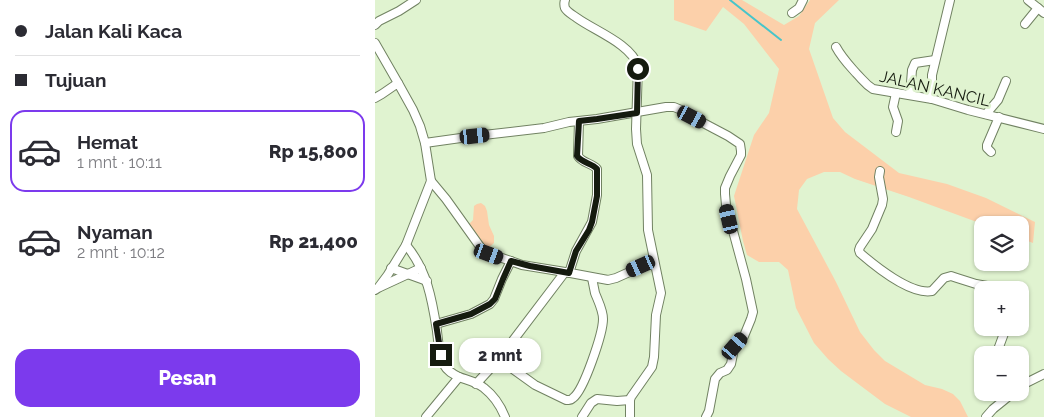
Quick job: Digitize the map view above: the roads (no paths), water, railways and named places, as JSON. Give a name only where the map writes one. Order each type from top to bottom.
[{"type":"street","points":[[375,25],[416,0]]},
{"type":"street","points":[[565,0],[565,8],[571,14],[631,53],[635,57],[638,69],[637,144],[647,175],[648,230],[661,293],[655,315],[653,362],[649,372],[630,400],[630,417]]},
{"type":"street","points":[[792,13],[799,8],[803,0]]},
{"type":"street","points":[[932,99],[932,79],[935,60],[950,0]]},
{"type":"street","points":[[1025,24],[1041,10],[1028,0]]},
{"type":"street","points":[[375,42],[420,126],[425,143],[431,181],[406,245],[377,289]]},
{"type":"street","name":"JALAN KANCIL","points":[[836,47],[841,57],[866,85],[873,90],[910,94],[932,99],[1044,129]]},
{"type":"street","points":[[910,94],[911,70],[915,63],[935,60]]},
{"type":"street","points":[[985,114],[998,100],[1006,81]]},
{"type":"street","points":[[375,98],[398,83]]},
{"type":"street","points":[[896,93],[893,107],[898,121],[896,132]]},
{"type":"street","points":[[425,143],[544,128],[666,107],[674,107],[686,112],[738,142],[741,147],[741,155],[727,183],[725,194],[728,214],[753,312],[744,336],[734,349],[731,364],[727,370],[720,373],[715,379],[709,411],[706,417]]},
{"type":"street","points":[[991,152],[987,145],[999,117]]},
{"type":"street","points":[[476,384],[567,272],[576,251],[589,230],[597,196],[597,169],[577,156],[579,121]]},
{"type":"street","points":[[880,171],[882,205],[872,229],[860,247],[860,252],[893,278],[924,291],[932,291],[944,278],[951,276],[974,283]]},
{"type":"street","points":[[431,181],[481,248],[489,254],[530,266],[603,280],[612,279],[654,261]]},
{"type":"street","points":[[406,245],[427,281],[444,365],[450,372],[486,389],[505,417]]},
{"type":"street","points":[[436,324],[471,314],[490,304],[495,299],[511,261]]},
{"type":"street","points":[[391,268],[427,281]]},
{"type":"street","points":[[377,289],[421,268]]},
{"type":"street","points":[[499,358],[527,380],[547,392],[566,400],[575,397],[586,375],[602,330],[603,316],[592,278]]},
{"type":"street","points":[[1029,381],[1044,374]]},
{"type":"street","points":[[425,417],[459,376]]},
{"type":"street","points":[[582,417],[591,403],[597,399],[630,400]]},
{"type":"street","points":[[986,417],[1002,401]]},
{"type":"waterway","points":[[730,0],[781,40]]}]
